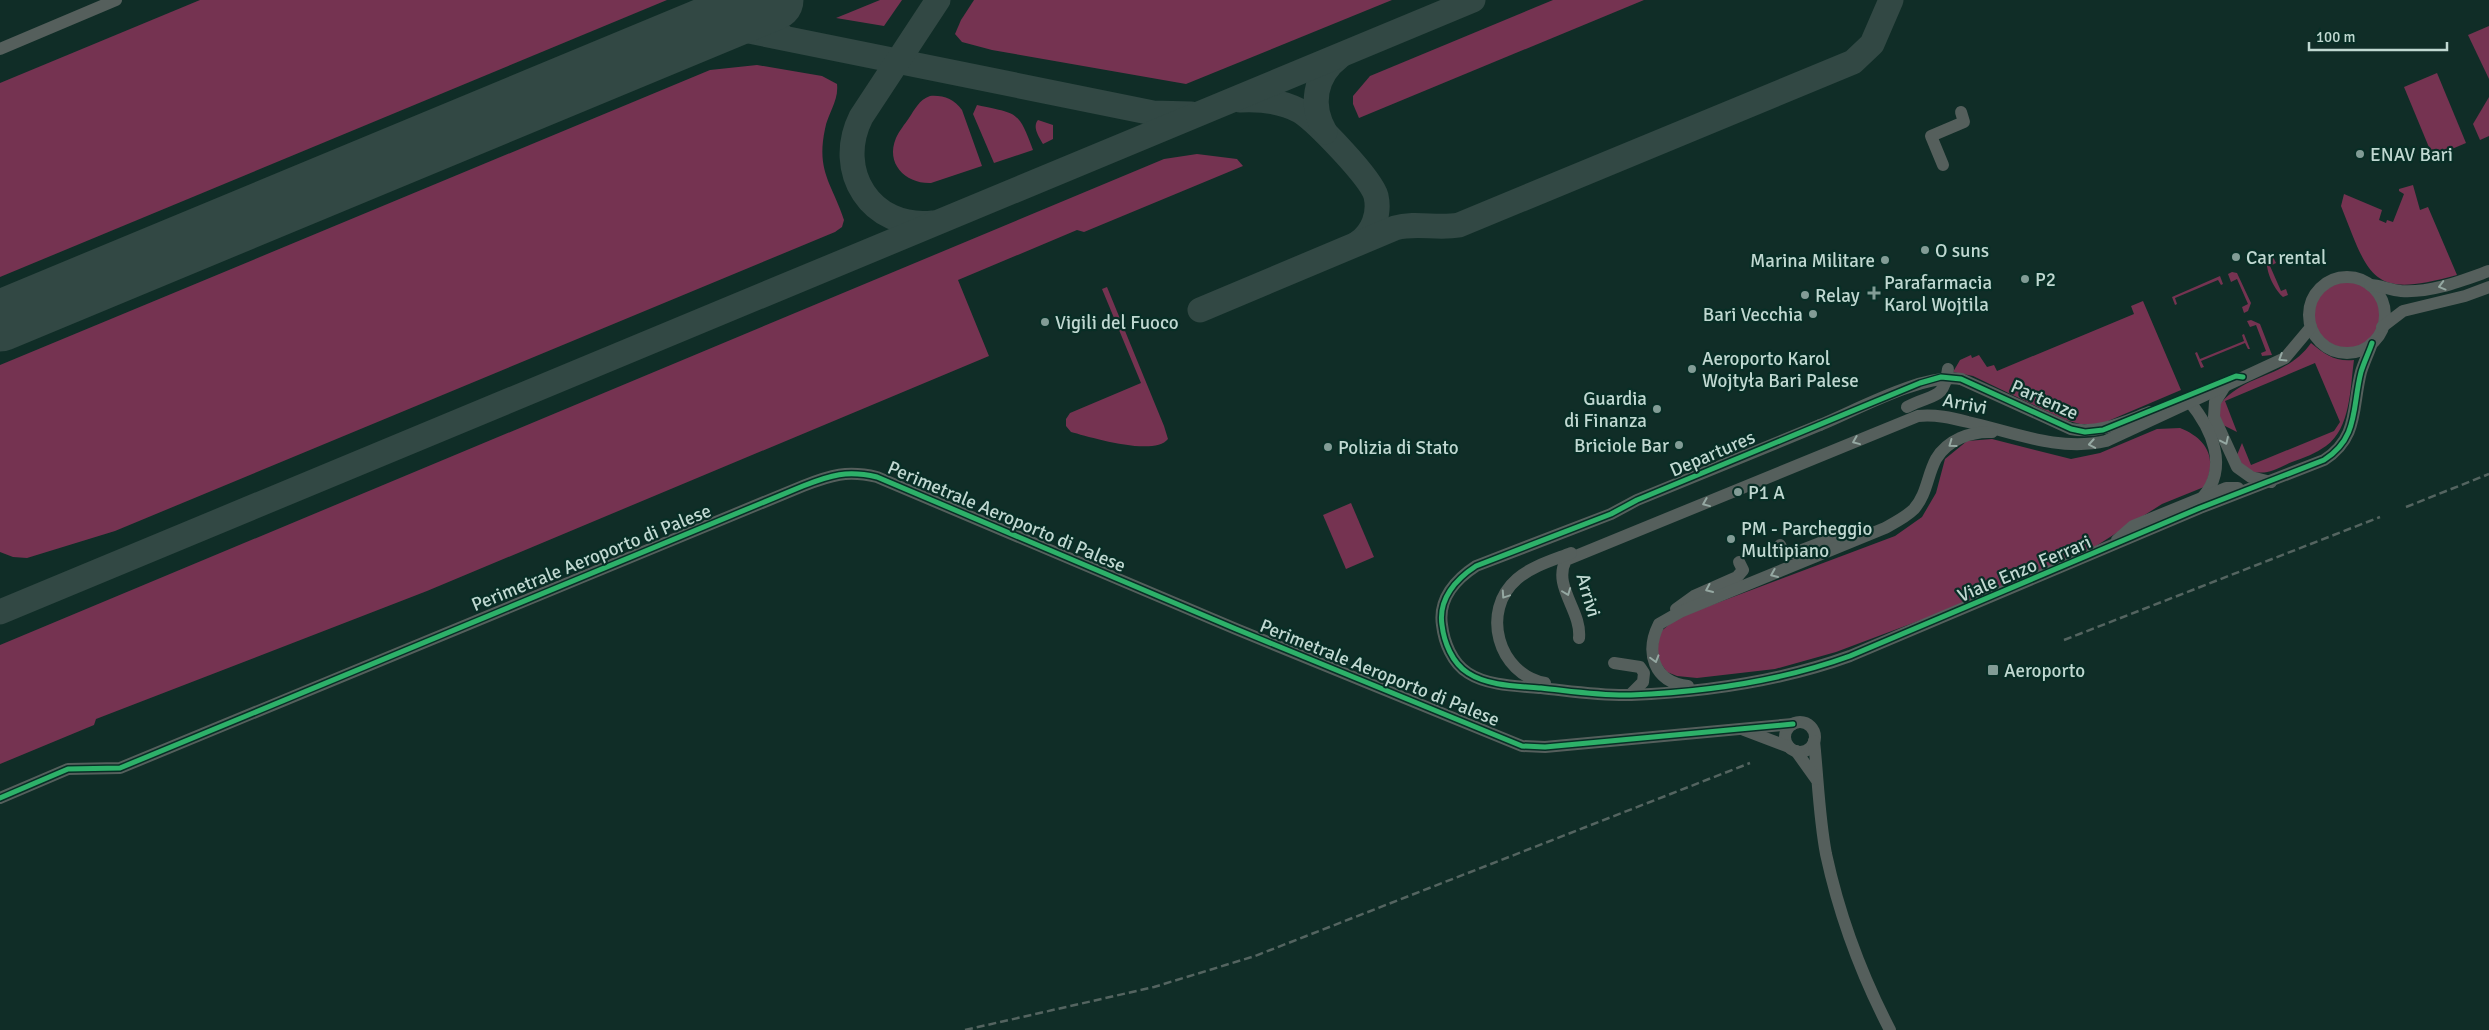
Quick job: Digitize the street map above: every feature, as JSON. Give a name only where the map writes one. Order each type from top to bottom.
[{"type":"street","points":[[0,48],[116,0]]},
{"type":"street","points":[[1943,165],[1931,136],[1964,122],[1961,112]]},
{"type":"street","points":[[2372,342],[2355,352],[2338,352],[2318,340],[2311,327],[2310,305],[2315,294],[2324,285],[2345,278],[2357,279],[2370,285],[2399,291],[2418,291],[2489,272]]},
{"type":"street","points":[[2370,285],[2382,304],[2384,316],[2382,327]]},
{"type":"street","name":"Viale Enzo Ferrari","points":[[1599,693],[1630,695],[1706,688],[1806,672],[1833,663],[2012,590],[2266,481],[2324,460],[2336,452],[2349,433],[2354,418],[2362,371],[2372,342],[2382,327],[2403,311],[2465,296],[2489,287]]},
{"type":"street","points":[[2243,377],[2285,358],[2311,327]]},
{"type":"street","points":[[1907,407],[1942,391],[1946,386],[1948,368]]},
{"type":"street","name":"Partenze","points":[[1961,379],[2071,429],[2085,432],[2103,430],[2236,376],[2243,377]]},
{"type":"street","name":"Arrivi","points":[[1580,638],[1580,624],[1563,581],[1562,569],[1566,560],[1918,416],[1946,417],[2063,445],[2088,445],[2106,441],[2191,404],[2243,377]]},
{"type":"street","name":"Departures","points":[[1599,693],[1480,680],[1459,665],[1444,639],[1441,622],[1442,608],[1448,593],[1460,576],[1476,566],[1611,514],[1637,500],[1920,383],[1941,378],[1961,379]]},
{"type":"street","points":[[2221,390],[2214,409],[2214,417],[2237,468],[2243,473],[2266,481]]},
{"type":"street","points":[[2191,404],[2197,409],[2215,448],[2217,461],[2216,474],[2212,486],[2203,497]]},
{"type":"street","points":[[1666,618],[1885,528],[1914,509],[1926,491],[1936,459],[1949,445],[1968,434],[1982,431],[2015,434]]},
{"type":"street","name":"Perimetrale Aeroporto di Palese","points":[[0,798],[68,769],[120,768],[832,474],[858,473],[877,477],[1236,629],[1522,746],[1545,748],[1793,724]]},
{"type":"street","points":[[2107,548],[2131,532],[2238,488],[2266,481]]},
{"type":"street","points":[[2107,548],[2133,526],[2226,488],[2238,488]]},
{"type":"street","points":[[1780,545],[1784,553],[1794,553],[1838,536],[1858,532],[1902,518]]},
{"type":"street","points":[[1599,693],[1536,681],[1520,672],[1509,662],[1500,648],[1497,631],[1500,603],[1516,580],[1542,564],[1615,535]]},
{"type":"street","points":[[1706,688],[1672,682],[1658,670],[1654,662],[1652,645],[1655,633],[1659,624],[1694,596],[1737,578],[1742,570],[1739,562]]},
{"type":"street","points":[[1614,663],[1640,667],[1644,673],[1643,682],[1630,695]]},
{"type":"street","points":[[1816,779],[1792,749],[1785,735],[1793,724],[1802,722],[1809,725],[1814,732],[1816,779],[1826,855],[1856,950],[1890,1030]]},
{"type":"street","name":"Perimetrale Aeroporto di Palese","points":[[1739,729],[1761,735],[1792,749]]},
{"type":"street","points":[[1792,749],[1805,751],[1814,741]]},
{"type":"shaded area","points":[[200,0],[667,0],[0,277],[0,83]]},
{"type":"shaded area","points":[[880,0],[902,0],[884,26],[836,18]]},
{"type":"shaded area","points":[[974,0],[1392,0],[1186,84],[992,50],[962,42],[955,34],[961,20]]},
{"type":"shaded area","points":[[1553,0],[1644,0],[1359,118],[1353,104],[1353,96],[1370,76]]},
{"type":"shaded area","points":[[2489,26],[2489,79],[2468,35]]},
{"type":"shaded area","points":[[757,65],[822,76],[837,84],[835,101],[826,123],[822,156],[827,177],[844,220],[842,227],[835,232],[115,531],[27,558],[13,557],[0,552],[0,365],[710,70]]},
{"type":"shaded area","points":[[2437,73],[2466,143],[2433,157],[2404,87]]},
{"type":"shaded area","points":[[930,96],[948,99],[962,110],[982,166],[931,183],[913,180],[900,171],[893,156],[896,138],[918,105]]},
{"type":"shaded area","points":[[2489,97],[2489,136],[2480,140],[2473,124]]},
{"type":"shaded area","points":[[977,105],[1001,110],[1015,116],[1024,127],[1033,150],[994,163],[973,114]]},
{"type":"shaded area","points":[[1038,120],[1053,125],[1053,139],[1043,144],[1036,129]]},
{"type":"shaded area","points":[[1197,154],[1237,159],[1243,166],[1084,232],[1077,230],[958,280],[989,356],[427,591],[96,719],[94,725],[0,764],[0,645],[1164,159]]},
{"type":"shaded area","points":[[2413,185],[2420,210],[2428,207],[2457,275],[2407,285],[2390,283],[2378,277],[2368,266],[2359,251],[2341,206],[2344,194],[2382,210],[2379,220],[2386,223],[2387,220],[2393,222],[2404,194],[2399,189]]},
{"type":"shaded area","points":[[2272,255],[2276,263],[2270,266],[2281,291],[2286,289],[2288,295],[2283,297],[2270,278],[2267,257]]},
{"type":"shaded area","points":[[2232,272],[2237,273],[2251,303],[2248,311],[2244,313],[2242,307],[2248,304],[2237,279],[2231,282],[2228,274]]},
{"type":"shaded area","points":[[2220,276],[2223,284],[2221,285],[2218,280],[2175,298],[2177,304],[2175,305],[2172,297]]},
{"type":"shaded area","points":[[2347,282],[2360,285],[2370,292],[2377,302],[2380,315],[2377,328],[2370,338],[2360,345],[2347,348],[2334,345],[2324,338],[2317,328],[2314,315],[2317,302],[2324,292],[2334,285]]},
{"type":"shaded area","points":[[1107,287],[1164,426],[1168,439],[1161,444],[1136,446],[1121,444],[1071,432],[1066,426],[1066,419],[1070,413],[1141,383],[1102,289]]},
{"type":"shaded area","points":[[2143,301],[2181,390],[2101,424],[2080,424],[2065,420],[1973,376],[1953,372],[1960,360],[1971,355],[1972,358],[1979,355],[1987,367],[1994,365],[1997,371],[2134,314],[2131,306]]},
{"type":"shaded area","points":[[2251,320],[2260,324],[2272,355],[2262,356],[2261,353],[2266,351],[2256,325],[2250,327],[2247,321]]},
{"type":"shaded area","points":[[2244,334],[2250,349],[2248,349],[2245,343],[2201,361],[2204,367],[2201,368],[2195,353],[2197,352],[2200,359],[2244,341],[2242,335]]},
{"type":"shaded area","points":[[2311,343],[2335,358],[2354,360],[2348,407],[2340,429],[2326,446],[2305,457],[2269,472],[2259,473],[2245,470],[2237,455],[2242,443],[2251,465],[2334,431],[2340,422],[2315,363],[2225,401],[2237,432],[2221,424],[2217,408],[2227,396],[2251,381],[2289,364],[2301,355]]},
{"type":"shaded area","points":[[2180,428],[2198,438],[2208,452],[2210,468],[2204,487],[2162,504],[2085,553],[1937,614],[1836,652],[1775,669],[1697,678],[1677,676],[1667,672],[1657,658],[1659,633],[1677,618],[1895,536],[1922,517],[1936,493],[1945,459],[1967,441],[1992,439],[2071,459],[2100,453],[2157,429]]},
{"type":"shaded area","points":[[1351,503],[1374,557],[1346,569],[1323,515]]},
{"type":"taxiway","points":[[778,0],[771,10],[770,19],[783,37]]},
{"type":"taxiway","points":[[933,223],[911,223],[892,217],[876,207],[864,193],[856,176],[852,157],[854,137],[861,117],[938,0]]},
{"type":"taxiway","points":[[0,612],[1473,0]]},
{"type":"taxiway","points":[[1200,310],[1395,228],[1403,226],[1459,225],[1853,62],[1872,44],[1891,0]]},
{"type":"taxiway","points":[[697,32],[728,27],[1153,113],[1191,114]]},
{"type":"taxiway","points":[[1325,132],[1317,112],[1317,92],[1324,73],[1339,57]]},
{"type":"taxiway","points":[[1240,100],[1271,101],[1300,111],[1330,138],[1354,164],[1372,188],[1377,203],[1374,222],[1368,234],[1358,243]]},
{"type":"runway","points":[[0,321],[773,0]]},
{"type":"railway","points":[[2406,507],[2489,474]]},
{"type":"railway","points":[[2064,640],[2380,517]]},
{"type":"railway","points":[[965,1030],[1154,987],[1255,956],[1750,763]]},
{"type":"cycle path","points":[[2243,377],[2236,376],[2103,430],[2085,432],[2071,429],[1961,379],[1941,377],[1920,383],[1637,500],[1611,514],[1476,566],[1455,584],[1446,598],[1441,616],[1447,645],[1453,658],[1462,669],[1484,681],[1513,686],[1609,695],[1715,688],[1770,679],[1824,665],[1850,656],[2200,508],[2324,460],[2335,451],[2349,432],[2361,372],[2372,343]]},
{"type":"cycle path","points":[[0,798],[68,769],[120,768],[803,486],[831,476],[848,474],[877,477],[1236,629],[1522,746],[1545,747],[1793,724]]},
{"type":"place","name":"ENAV Bari","points":[[2360,154]]},
{"type":"place","name":"O suns","points":[[1925,250]]},
{"type":"place","name":"Car rental","points":[[2236,257]]},
{"type":"place","name":"Marina Militare","points":[[1885,260]]},
{"type":"place","name":"P2","points":[[2025,279]]},
{"type":"place","name":"Parafarmacia Karol Wojtila","points":[[1874,293]]},
{"type":"place","name":"Relay","points":[[1805,295]]},
{"type":"place","name":"Bari Vecchia","points":[[1813,314]]},
{"type":"place","name":"Vigili del Fuoco","points":[[1045,322]]},
{"type":"place","name":"Aeroporto Karol Wojtyła Bari Palese","points":[[1692,369]]},
{"type":"place","name":"Guardia di Finanza","points":[[1657,409]]},
{"type":"place","name":"Briciole Bar","points":[[1679,445]]},
{"type":"place","name":"Polizia di Stato","points":[[1328,447]]},
{"type":"place","name":"P1 A","points":[[1738,492]]},
{"type":"place","name":"PM - Parcheggio Multipiano","points":[[1731,539]]},
{"type":"place","name":"Aeroporto","points":[[1993,670]]}]
